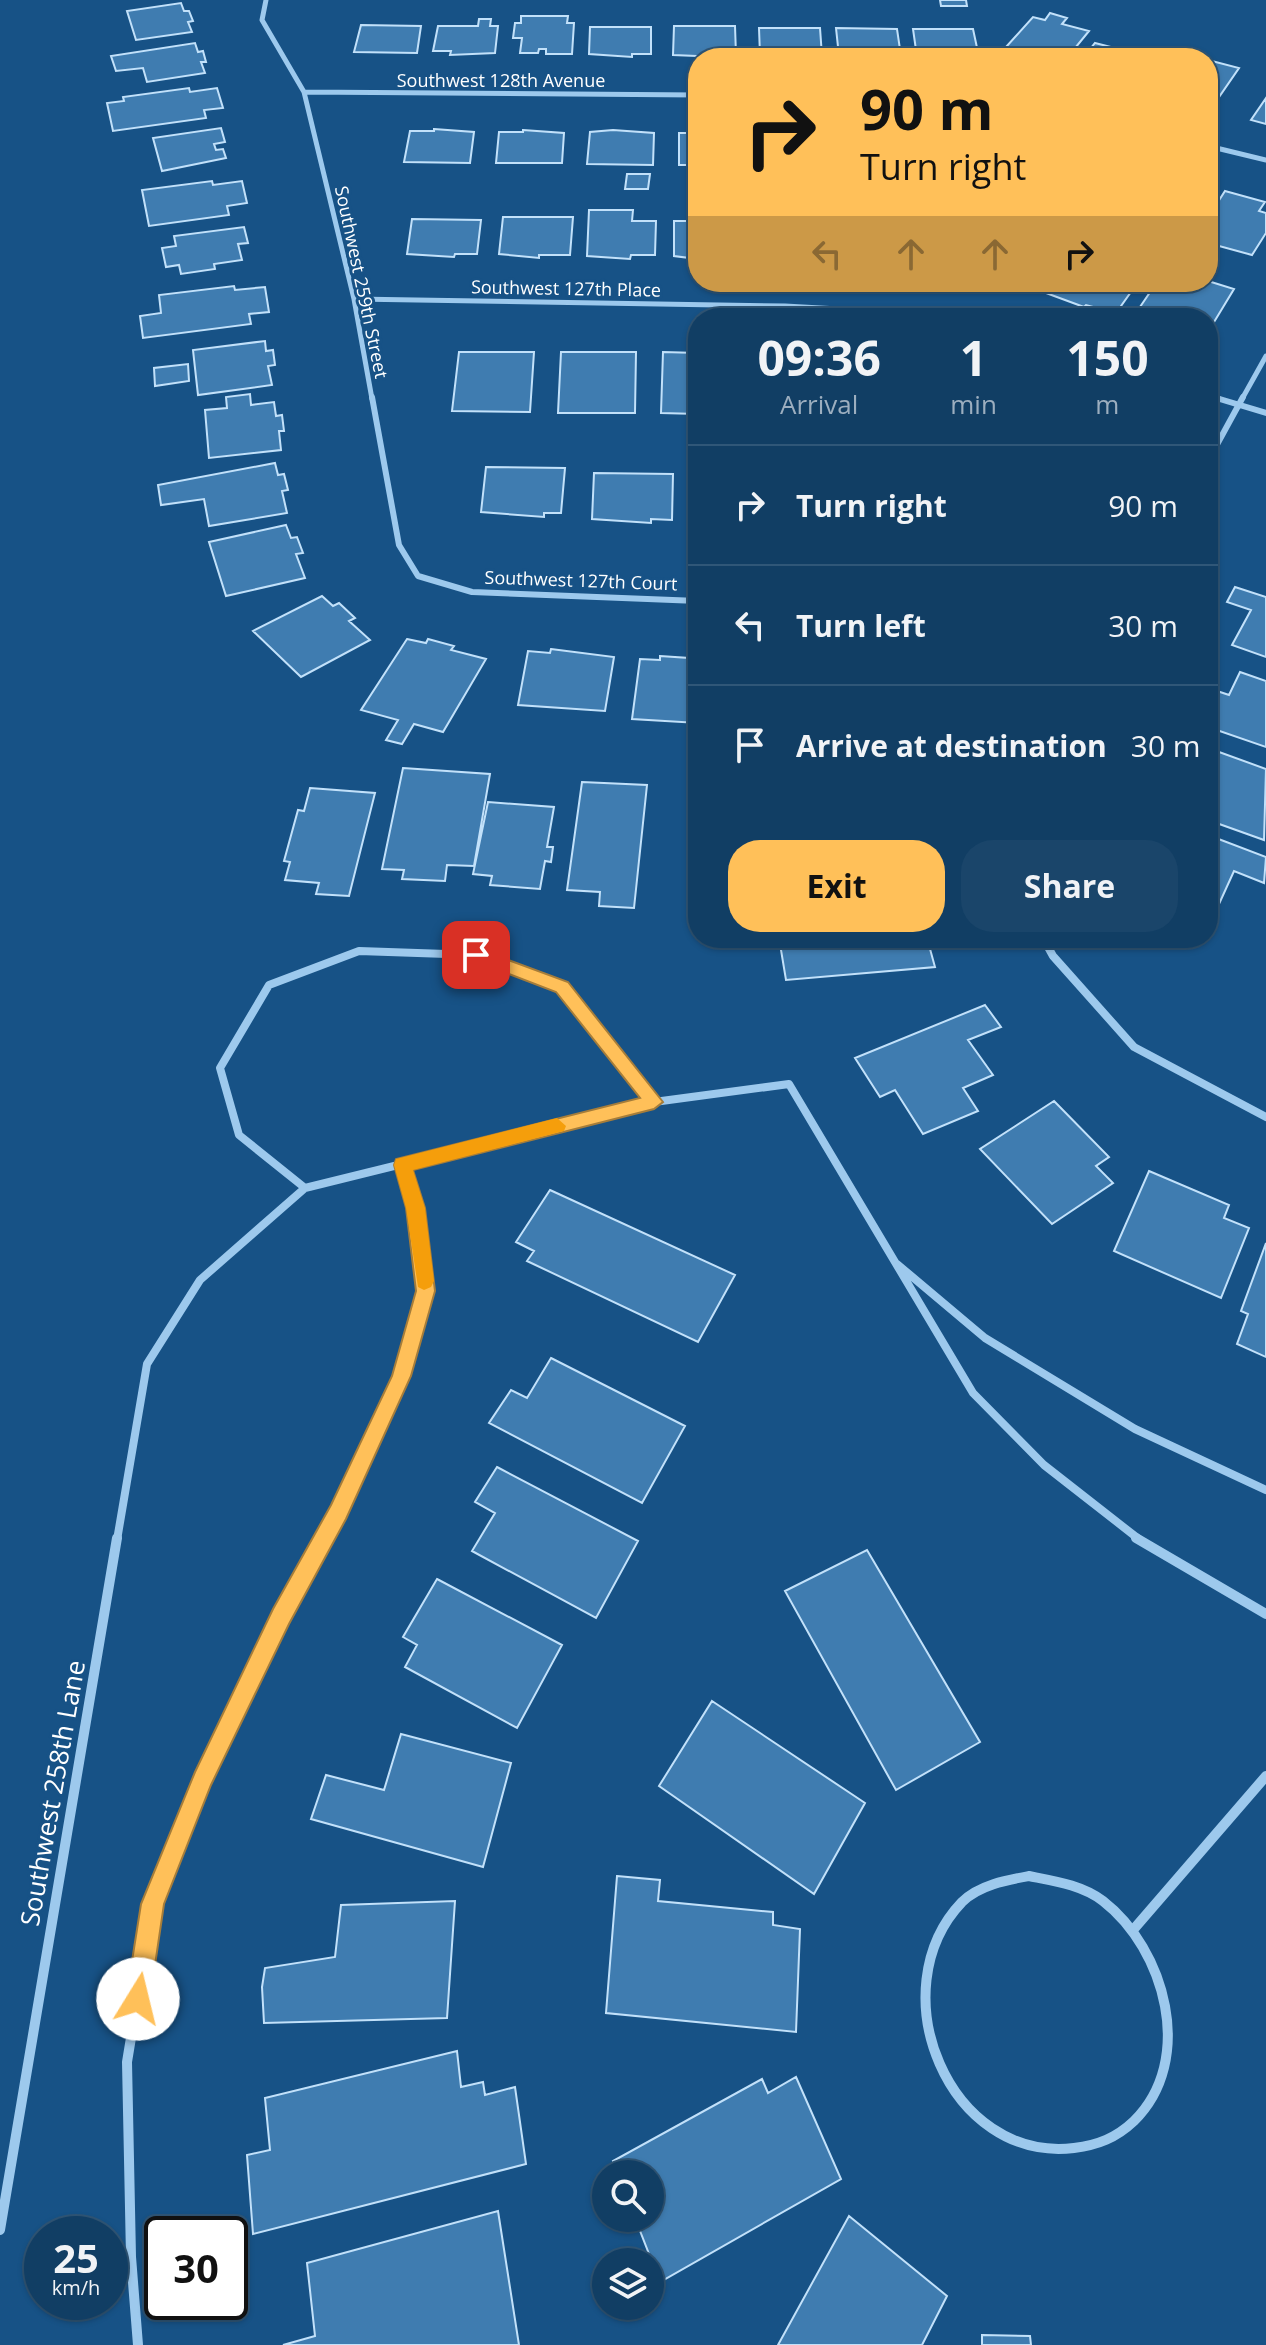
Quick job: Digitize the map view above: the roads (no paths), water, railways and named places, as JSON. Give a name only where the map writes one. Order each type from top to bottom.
[{"type":"street","name":"Southwest 259th Street","points":[[266,0],[262,20],[304,92],[354,299],[399,545],[418,576]]},
{"type":"street","name":"Southwest 128th Avenue","points":[[304,92],[688,95]]},
{"type":"street","points":[[1218,148],[1266,160]]},
{"type":"street","name":"Southwest 127th Place","points":[[354,299],[821,308]]},
{"type":"street","points":[[1218,443],[1266,356]]},
{"type":"street","points":[[1218,399],[1266,413]]},
{"type":"street","name":"Southwest 127th Court","points":[[418,576],[472,592],[688,601]]},
{"type":"street","points":[[1049,948],[1134,1047],[1266,1117]]},
{"type":"street","points":[[654,1102],[562,987],[476,955],[359,951],[269,985],[220,1068],[239,1135],[305,1188],[654,1102],[789,1084],[973,1393],[1044,1465],[1129,1534],[1266,1614]]},
{"type":"street","points":[[138,2345],[131,2257],[127,2062],[153,1904],[202,1779],[281,1617],[339,1512],[401,1376],[425,1291],[416,1208],[403,1165]]},
{"type":"street","name":"Southwest 258th Lane","points":[[0,2230],[147,1364],[200,1280],[305,1188]]},
{"type":"street","points":[[891,1259],[985,1338],[1135,1429],[1266,1490]]},
{"type":"street","points":[[1133,1930],[1266,1776]]},
{"type":"street","points":[[1029,1876],[1067,1883],[1103,1900],[1133,1930],[1157,1971],[1169,2018],[1166,2066],[1147,2108],[1116,2138],[1075,2152],[1030,2149],[988,2128],[954,2093],[933,2053],[923,2010],[926,1967],[940,1930],[963,1901],[994,1883],[1029,1876]]}]
